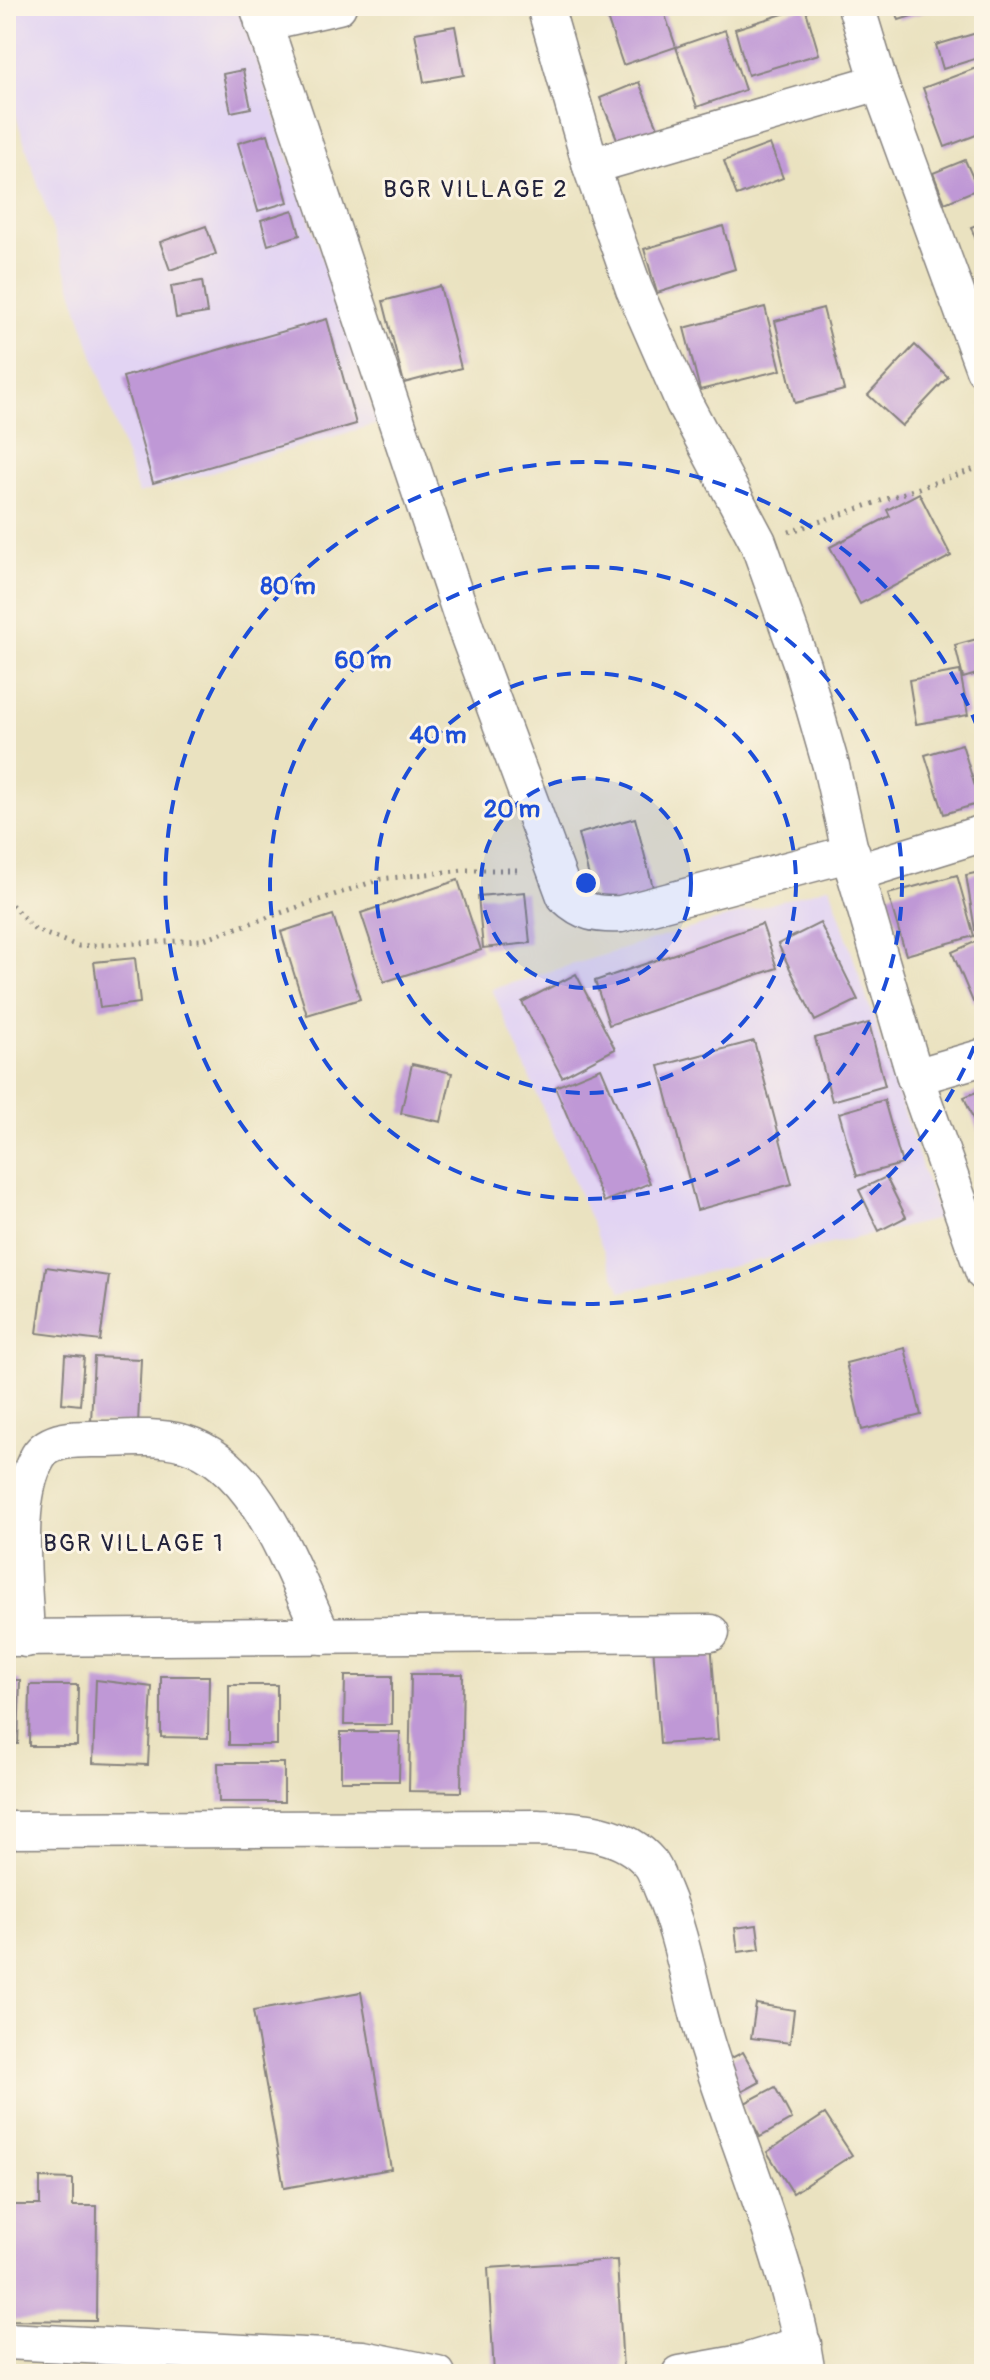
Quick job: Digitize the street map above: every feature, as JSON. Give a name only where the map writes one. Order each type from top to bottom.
[{"type":"street","points":[[338,6],[261,14],[466,629],[552,871],[565,896],[579,910],[598,915],[621,914],[984,833]]},
{"type":"street","points":[[545,6],[591,166],[634,289],[684,403],[758,542],[802,665],[915,1077],[982,1261]]},
{"type":"street","points":[[856,6],[879,82],[984,369]]},
{"type":"street","points":[[591,166],[879,82]]},
{"type":"street","points":[[915,1077],[984,1057]]},
{"type":"street","points":[[323,1636],[257,1499],[220,1461],[186,1443],[150,1437],[75,1440],[52,1444],[38,1455],[28,1481],[24,1513],[16,1638],[323,1636],[711,1633]]},
{"type":"street","points":[[6,1830],[538,1828],[588,1830],[625,1842],[652,1865],[673,1914],[707,2047],[805,2359],[742,2363],[680,2374]]},
{"type":"street","points":[[6,2341],[363,2359],[437,2374]]},
{"type":"path","points":[[758,542],[984,466]]},
{"type":"path","points":[[6,899],[35,930],[78,946],[201,940],[381,879],[464,870],[552,871]]},
{"type":"shaded area","points":[[6,6],[239,6],[377,424],[138,494],[6,85]]},
{"type":"shaded area","points":[[830,886],[939,1219],[621,1292],[492,989]]},
{"type":"building","points":[[603,6],[662,6],[676,47],[623,65]]},
{"type":"building","points":[[894,6],[940,6],[940,7],[899,20]]},
{"type":"building","points":[[805,7],[819,54],[748,75],[735,29]]},
{"type":"building","points":[[455,26],[464,75],[424,82],[415,33]]},
{"type":"building","points":[[725,30],[745,90],[697,107],[676,47]]},
{"type":"building","points":[[980,32],[984,56],[943,69],[936,45]]},
{"type":"building","points":[[984,65],[984,132],[945,147],[923,88]]},
{"type":"building","points":[[243,70],[251,108],[231,112],[223,74]]},
{"type":"building","points":[[639,82],[659,130],[620,146],[600,98]]},
{"type":"building","points":[[268,134],[288,202],[258,211],[238,143]]},
{"type":"building","points":[[770,144],[783,178],[737,196],[724,161]]},
{"type":"building","points":[[965,160],[978,189],[945,203],[933,173]]},
{"type":"building","points":[[293,210],[300,235],[268,245],[261,220]]},
{"type":"building","points":[[984,222],[984,261],[971,227]]},
{"type":"building","points":[[206,226],[216,254],[170,270],[160,242]]},
{"type":"building","points":[[723,226],[735,269],[657,293],[644,249]]},
{"type":"building","points":[[202,281],[207,313],[176,318],[171,286]]},
{"type":"building","points":[[440,286],[461,368],[404,383],[383,301]]},
{"type":"building","points":[[765,307],[781,370],[700,390],[684,328]]},
{"type":"building","points":[[823,308],[844,390],[795,403],[775,321]]},
{"type":"building","points":[[327,319],[356,424],[153,483],[123,377]]},
{"type":"building","points":[[915,345],[948,377],[902,426],[868,395]]},
{"type":"building","points":[[919,493],[951,556],[860,604],[830,547],[890,516],[887,510]]},
{"type":"building","points":[[984,637],[984,672],[963,678],[955,645]]},
{"type":"building","points":[[960,671],[968,715],[916,724],[909,680]]},
{"type":"building","points":[[962,744],[980,803],[944,814],[925,755]]},
{"type":"building","points":[[635,818],[655,895],[598,911],[578,834]]},
{"type":"building","points":[[984,871],[984,929],[975,930],[966,875]]},
{"type":"building","points":[[957,875],[974,936],[906,955],[888,894]]},
{"type":"building","points":[[458,880],[481,950],[384,982],[361,913]]},
{"type":"building","points":[[525,892],[530,943],[483,948],[478,896]]},
{"type":"building","points":[[333,915],[360,999],[307,1015],[281,932]]},
{"type":"building","points":[[820,923],[858,1000],[815,1021],[778,944]]},
{"type":"building","points":[[762,924],[777,968],[609,1025],[595,981]]},
{"type":"building","points":[[977,941],[984,959],[984,997],[973,1002],[952,952]]},
{"type":"building","points":[[135,958],[140,1003],[100,1008],[94,962]]},
{"type":"building","points":[[576,974],[615,1049],[562,1077],[522,1002]]},
{"type":"building","points":[[869,1023],[885,1086],[832,1101],[815,1038]]},
{"type":"building","points":[[754,1041],[792,1184],[697,1210],[659,1066]]},
{"type":"building","points":[[412,1064],[452,1073],[441,1122],[401,1113]]},
{"type":"building","points":[[601,1068],[650,1183],[604,1202],[555,1087]]},
{"type":"building","points":[[984,1089],[984,1146],[964,1097]]},
{"type":"building","points":[[884,1100],[902,1164],[857,1176],[839,1113]]},
{"type":"building","points":[[886,1177],[906,1217],[879,1231],[859,1190]]},
{"type":"building","points":[[46,1267],[109,1276],[100,1341],[37,1333]]},
{"type":"building","points":[[905,1348],[921,1415],[862,1430],[846,1363]]},
{"type":"building","points":[[65,1355],[84,1357],[80,1405],[62,1403]]},
{"type":"building","points":[[94,1357],[141,1359],[138,1424],[91,1422]]},
{"type":"building","points":[[711,1640],[718,1740],[660,1744],[653,1644]]},
{"type":"building","points":[[411,1674],[463,1674],[461,1792],[409,1791]]},
{"type":"building","points":[[161,1676],[209,1676],[208,1738],[161,1737]]},
{"type":"building","points":[[345,1676],[392,1676],[392,1725],[344,1725]]},
{"type":"building","points":[[6,1680],[20,1680],[18,1744],[6,1744]]},
{"type":"building","points":[[96,1680],[152,1687],[148,1765],[93,1763]]},
{"type":"building","points":[[30,1685],[78,1685],[77,1746],[29,1746]]},
{"type":"building","points":[[229,1685],[277,1685],[277,1745],[229,1745]]},
{"type":"building","points":[[341,1732],[400,1732],[399,1781],[341,1781]]},
{"type":"building","points":[[218,1763],[284,1763],[284,1802],[219,1802]]},
{"type":"building","points":[[757,1925],[760,1949],[738,1952],[735,1928]]},
{"type":"building","points":[[361,1992],[391,2169],[284,2188],[253,2011]]},
{"type":"building","points":[[756,2004],[794,2010],[790,2043],[751,2038]]},
{"type":"building","points":[[743,2052],[760,2082],[736,2095],[720,2064]]},
{"type":"building","points":[[775,2087],[792,2119],[760,2137],[743,2104]]},
{"type":"building","points":[[825,2114],[852,2155],[793,2193],[767,2152]]},
{"type":"building","points":[[40,2178],[73,2179],[73,2206],[97,2206],[96,2321],[6,2320],[6,2205],[40,2205]]},
{"type":"building","points":[[617,2260],[623,2371],[494,2374],[488,2268]]},
{"type":"district","name":"BGR VILLAGE 2","points":[[476,189]]},
{"type":"district","name":"BGR VILLAGE 1","points":[[134,1543]]}]
